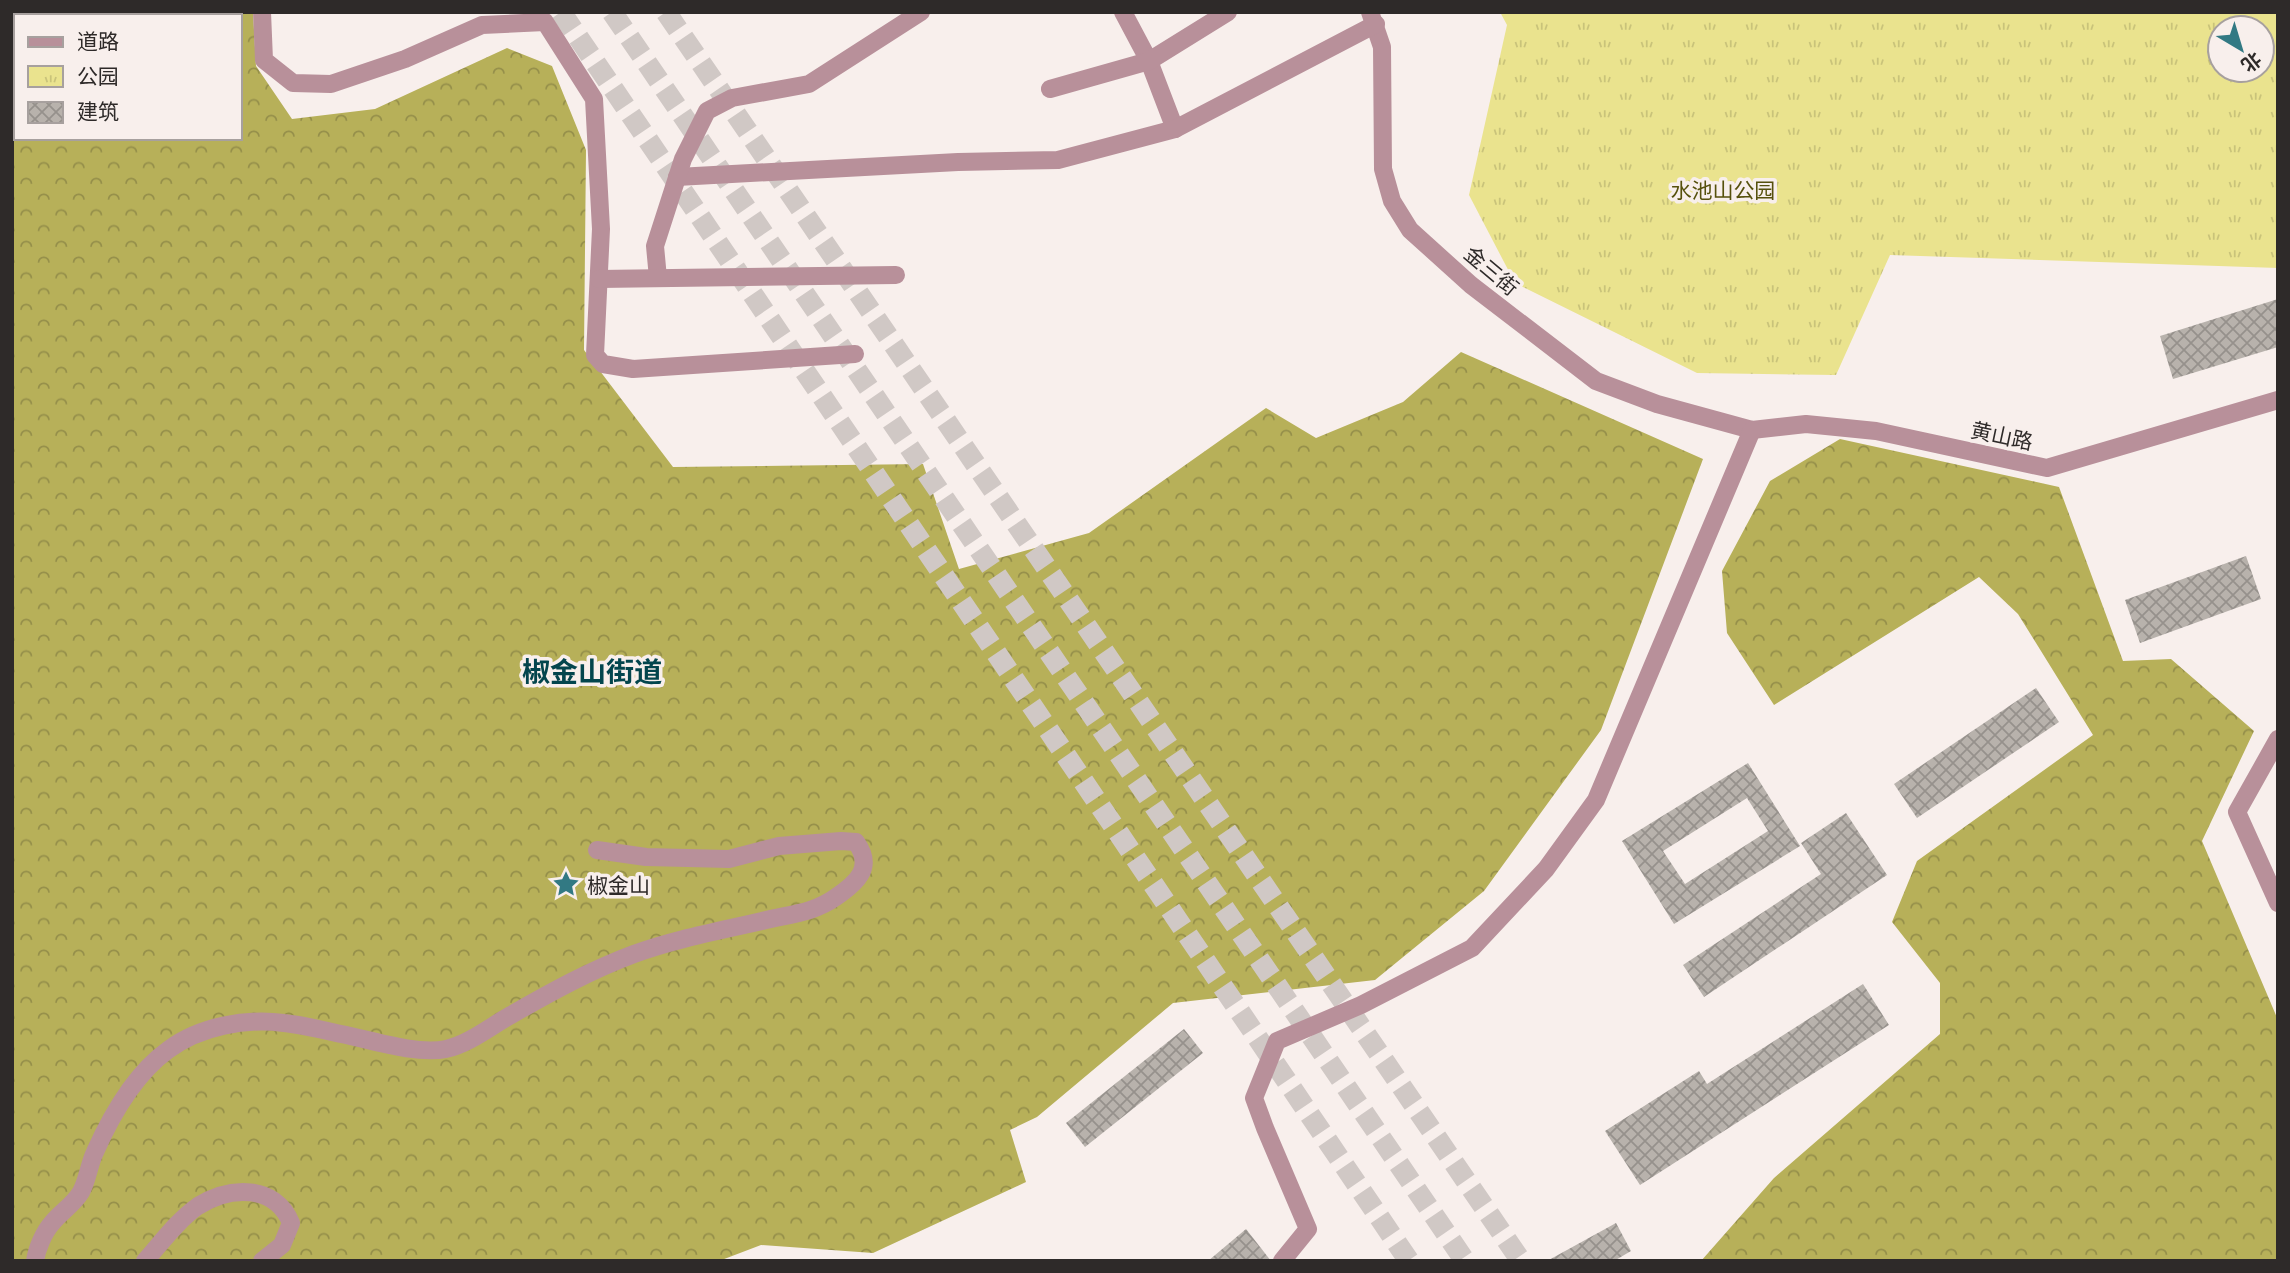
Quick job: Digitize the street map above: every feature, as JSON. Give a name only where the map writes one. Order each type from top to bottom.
[{"type":"street","points":[[262,12],[264,60],[293,83],[331,84],[405,60],[482,25],[545,22],[594,99],[601,229],[596,355],[603,365],[633,369],[855,354]]},
{"type":"street","points":[[658,278],[655,246],[683,159],[707,111],[732,98],[809,84],[921,12]]},
{"type":"street","points":[[1123,12],[1149,61],[1175,129]]},
{"type":"street","points":[[1050,89],[1149,61],[1228,12]]},
{"type":"street","points":[[677,177],[958,162],[1058,160],[1175,129],[1373,18]]},
{"type":"street","name":"金三街","points":[[1373,18],[1382,47],[1383,169],[1392,201],[1410,230],[1471,285],[1596,381],[1657,404],[1752,430]]},
{"type":"street","points":[[598,279],[896,275]]},
{"type":"street","name":"黄山路","points":[[1752,430],[1807,424],[1875,431],[2047,468],[2278,400]]},
{"type":"street","points":[[1282,1261],[1308,1228],[1254,1098],[1278,1041],[1361,1005],[1472,948],[1546,869],[1596,800],[1752,430]]},
{"type":"street","points":[[2278,739],[2237,812],[2278,902]]},
{"type":"street","points":[[35,1261],[52,1223],[81,1192],[94,1152],[128,1094],[168,1050],[195,1035],[250,1022],[284,1023],[419,1049],[445,1049],[469,1039],[568,983],[632,955],[661,945],[804,913],[835,898],[857,881],[864,867],[862,850],[856,842],[841,841],[779,846],[729,859],[671,859],[597,850]]},
{"type":"street","points":[[145,1261],[197,1207],[220,1195],[257,1192],[274,1198],[285,1209],[291,1223],[282,1245],[262,1261]]},
{"type":"green space","points":[[12,12],[84,14],[14,14],[14,140],[242,140],[242,14],[92,14],[93,12],[253,12],[256,66],[292,119],[375,109],[507,48],[552,66],[586,150],[584,350],[673,467],[923,464],[959,569],[1089,533],[1266,408],[1316,438],[1403,402],[1461,352],[1703,459],[1601,730],[1484,891],[1375,980],[1173,1003],[1037,1117],[1010,1130],[1026,1182],[873,1253],[761,1245],[719,1261],[12,1261]]},
{"type":"green space","name":"水池山公园","points":[[1500,12],[2278,12],[2278,268],[1890,255],[1836,375],[1697,373],[1515,283],[1469,195],[1507,25]]},
{"type":"green space","points":[[1840,439],[2059,487],[2123,661],[2171,659],[2254,731],[2202,841],[2278,1020],[2278,1261],[1701,1261],[1774,1178],[1940,1034],[1940,983],[1892,922],[1917,861],[2093,735],[2018,614],[1979,577],[1774,705],[1727,633],[1722,571],[1770,481]]},
{"type":"building","points":[[2278,299],[2278,347],[2173,379],[2160,336]]},
{"type":"building","points":[[2246,556],[2261,599],[2140,643],[2125,600]]},
{"type":"building","points":[[2036,688],[2059,722],[1917,818],[1894,784]]},
{"type":"building","points":[[1748,763],[1800,846],[1674,924],[1622,841]],"holes":[[[1747,798],[1768,831],[1685,884],[1663,851]]]},
{"type":"building","points":[[1846,813],[1887,875],[1704,997],[1683,965],[1821,874],[1801,843]]},
{"type":"building","points":[[1863,984],[1889,1025],[1640,1185],[1605,1131],[1699,1071],[1707,1084]]},
{"type":"building","points":[[1184,1029],[1203,1053],[1085,1147],[1066,1123]]},
{"type":"building","points":[[1616,1223],[1631,1251],[1614,1261],[1547,1261]]},
{"type":"building","points":[[1246,1229],[1271,1261],[1208,1261]]},
{"type":"tunnel","points":[[561,12],[1409,1261]]},
{"type":"tunnel","points":[[612,12],[1465,1261]]},
{"type":"tunnel","points":[[666,12],[1521,1261]]},
{"type":"place","name":"椒金山","points":[[566,884]]},
{"type":"district","name":"椒金山街道","points":[[592,671]]}]
